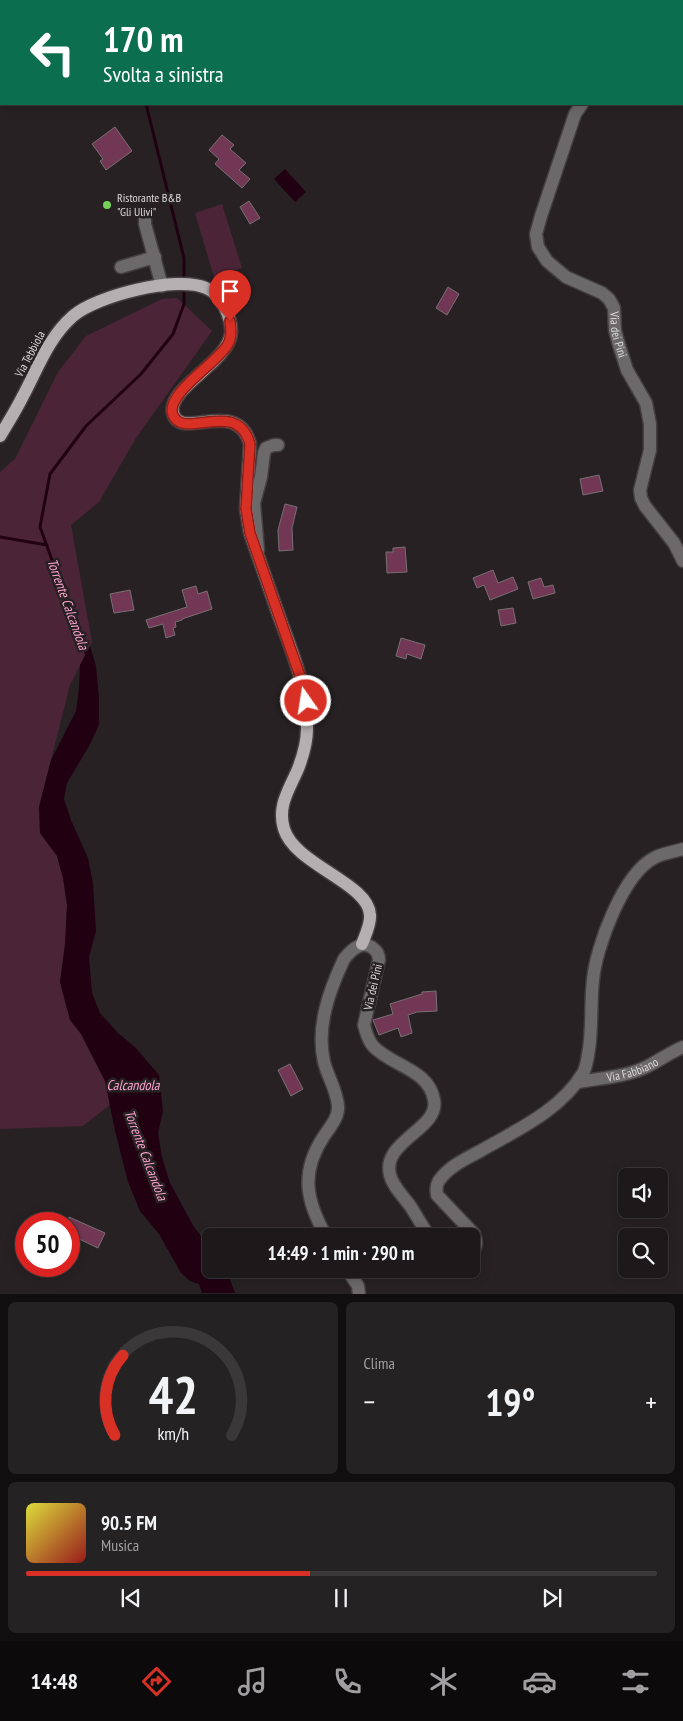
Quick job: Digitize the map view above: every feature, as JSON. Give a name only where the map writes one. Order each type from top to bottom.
[{"type":"main road","name":"Via Tebbiola","points":[[0,436],[53,336],[74,315],[97,302],[125,293],[160,286],[185,285],[205,287],[216,296],[225,310],[230,321],[231,333],[228,344],[214,361],[181,391],[175,400],[172,411],[176,420],[181,423],[192,424],[210,420],[221,420],[234,423],[244,430],[250,444],[246,509],[250,533],[259,560]]},
{"type":"main road","points":[[259,560],[300,676],[306,701],[307,729],[305,748],[282,805],[282,819],[285,832],[292,844],[306,857],[346,884],[364,900],[368,906],[371,918],[362,944]]},
{"type":"street","name":"Via dei Pini","points":[[581,105],[576,114],[541,216],[536,234],[538,247],[547,261],[566,277],[602,293],[609,299],[614,308],[615,330],[627,370],[646,403],[650,424],[650,450],[640,490],[641,498],[645,506],[674,543],[683,561]]},
{"type":"street","points":[[145,215],[145,224],[155,257],[160,286]]},
{"type":"street","points":[[120,267],[155,257]]},
{"type":"street","points":[[259,560],[254,503],[266,448],[278,445]]},
{"type":"street","points":[[468,1228],[438,1195],[436,1189],[438,1182],[457,1164],[523,1127],[545,1112],[566,1095],[578,1082],[585,1071],[592,1038],[593,979],[604,932],[626,887],[639,870],[654,858],[683,850]]},
{"type":"street","name":"Via dei Pini","points":[[362,944],[373,948],[380,960],[364,1025],[366,1036],[372,1046],[380,1052],[417,1074],[425,1082],[434,1101],[434,1108],[430,1118],[394,1152],[390,1160],[389,1174],[424,1228]]},
{"type":"street","points":[[322,1228],[311,1206],[307,1184],[309,1170],[316,1150],[337,1115],[338,1106],[324,1061],[322,1025],[324,1013],[344,959],[355,947],[362,944]]},
{"type":"street","name":"Via Fabbiano","points":[[578,1082],[635,1071],[683,1047]]},
{"type":"street","points":[[353,1278],[358,1286],[359,1294]]},
{"type":"shaded area","points":[[222,204],[242,268],[214,277],[195,213]]},
{"type":"shaded area","points":[[177,298],[212,331],[136,438],[99,502],[71,525],[92,642],[70,685],[39,807],[40,833],[57,856],[67,905],[65,944],[60,982],[70,1020],[81,1034],[105,1081],[111,1104],[83,1126],[0,1129],[0,472],[15,459],[58,372],[86,336],[162,299]]},
{"type":"water","points":[[285,169],[306,192],[295,202],[274,179]]},
{"type":"water","name":"Calcandola","points":[[90,646],[96,666],[99,725],[67,783],[64,799],[88,858],[93,884],[96,931],[89,957],[92,993],[100,1013],[118,1033],[135,1047],[159,1075],[163,1111],[158,1133],[162,1157],[170,1183],[194,1227],[202,1237],[202,1278],[229,1278],[235,1293],[202,1293],[199,1284],[190,1281],[181,1273],[159,1234],[140,1211],[128,1182],[105,1081],[81,1034],[70,1020],[60,982],[65,944],[67,905],[57,856],[40,833],[39,807],[51,760],[76,711],[80,665]]},
{"type":"building","points":[[115,127],[132,151],[106,170],[100,161],[103,159],[92,144]]},
{"type":"building","points":[[222,135],[234,145],[230,149],[246,163],[239,170],[250,179],[242,188],[215,164],[219,159],[209,150]]},
{"type":"building","points":[[249,201],[260,218],[250,224],[240,207]]},
{"type":"building","points":[[448,287],[459,294],[447,315],[436,308]]},
{"type":"building","points":[[599,475],[603,491],[583,495],[580,479]]},
{"type":"building","points":[[285,504],[297,507],[292,528],[293,550],[279,551],[278,530]]},
{"type":"building","points":[[405,547],[407,572],[387,573],[386,552],[393,552],[393,548]]},
{"type":"building","points":[[493,570],[498,583],[513,577],[518,589],[490,600],[484,585],[477,588],[473,578]]},
{"type":"building","points":[[541,578],[544,587],[553,585],[555,593],[533,599],[528,582]]},
{"type":"building","points":[[196,586],[198,594],[207,591],[212,609],[175,622],[176,627],[173,628],[175,635],[166,638],[163,624],[149,628],[146,620],[187,607],[182,590]]},
{"type":"building","points":[[130,590],[134,610],[114,613],[110,594]]},
{"type":"building","points":[[513,608],[516,623],[501,626],[498,610]]},
{"type":"building","points":[[401,638],[425,645],[421,659],[407,654],[406,659],[396,656]]},
{"type":"building","points":[[436,991],[437,1011],[417,1012],[408,1015],[412,1033],[401,1037],[398,1028],[379,1035],[373,1020],[393,1014],[390,1004],[422,994],[422,992]]},
{"type":"building","points":[[290,1064],[303,1089],[291,1096],[278,1070]]},
{"type":"building","points":[[80,1222],[105,1233],[98,1248],[80,1239]]},
{"type":"waterway","name":"Torrente Calcandola","points":[[146,105],[184,258],[184,281]]},
{"type":"waterway","name":"Torrente Calcandola","points":[[87,656],[40,527],[50,474],[86,426],[141,374],[173,334],[184,304],[184,287]]},
{"type":"waterway","points":[[0,537],[47,545]]},
{"type":"place","name":"Ristorante B&B \"Gli Ulivi\"","points":[[107,205]]},
{"type":"route","points":[[230,321],[231,333],[228,344],[214,361],[181,391],[175,400],[172,411],[176,420],[181,423],[192,424],[210,420],[221,420],[239,425],[248,436],[250,444],[246,509],[250,533],[300,676],[306,701]]}]
